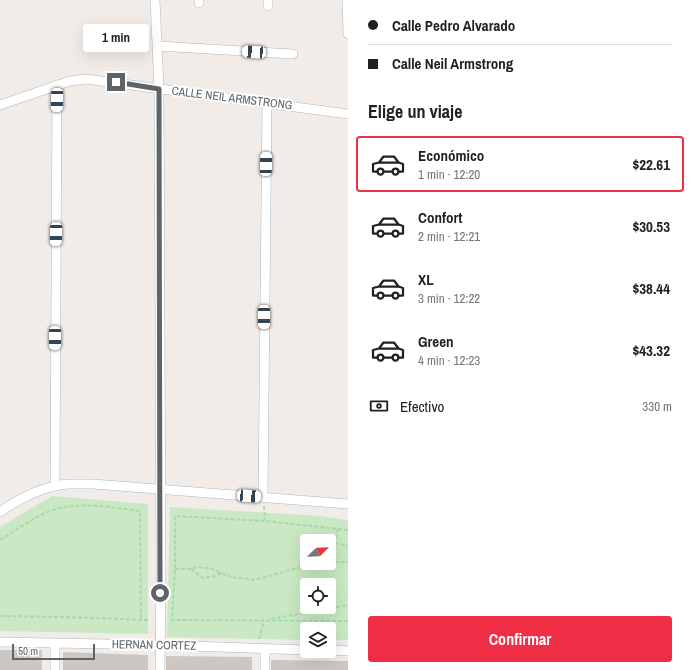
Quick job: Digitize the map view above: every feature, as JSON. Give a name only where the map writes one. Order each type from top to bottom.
[{"type":"street","points":[[155,0],[159,89],[160,670]]},
{"type":"street","points":[[347,0],[348,34]]},
{"type":"street","points":[[157,46],[293,54]]},
{"type":"street","name":"CALLE NEIL ARMSTRONG","points":[[0,105],[70,80],[86,79],[348,114]]},
{"type":"street","points":[[54,486],[57,85]]},
{"type":"street","points":[[263,497],[267,102]]},
{"type":"street","points":[[0,512],[32,493],[54,486],[68,484],[93,484],[348,504]]},
{"type":"street","name":"HERNAN CORTEZ","points":[[0,642],[300,650]]},
{"type":"street","points":[[55,644],[55,670]]},
{"type":"street","points":[[260,649],[265,670]]},
{"type":"street","points":[[336,650],[348,650]]},
{"type":"path","points":[[263,497],[265,521]]},
{"type":"path","points":[[0,540],[46,513],[66,507],[101,506],[140,511],[141,620]]},
{"type":"path","points":[[348,530],[265,521],[175,516],[175,569],[172,620],[348,621]]},
{"type":"path","points":[[336,538],[338,529]]},
{"type":"path","points":[[336,543],[348,546]]},
{"type":"path","points":[[175,569],[191,569],[198,567],[212,569],[231,577],[254,580],[298,568],[332,562],[348,562]]},
{"type":"path","points":[[191,569],[203,578],[215,576],[221,573]]},
{"type":"path","points":[[264,620],[348,605]]},
{"type":"path","points":[[0,616],[148,620]]},
{"type":"path","points":[[260,649],[264,620]]},
{"type":"green space","points":[[52,496],[148,504],[148,634],[0,631],[0,527]]},
{"type":"green space","points":[[170,507],[320,516],[348,520],[348,640],[336,640],[336,622],[300,622],[300,640],[167,637]]},
{"type":"building","points":[[0,650],[42,650],[42,670],[0,670]]},
{"type":"building","points":[[63,652],[148,655],[148,670],[63,670]]},
{"type":"building","points":[[166,656],[252,657],[252,670],[166,670]]},
{"type":"building","points":[[271,660],[348,661],[348,670],[271,670]]},
{"type":"route","points":[[116,82],[159,89],[160,593]]}]
